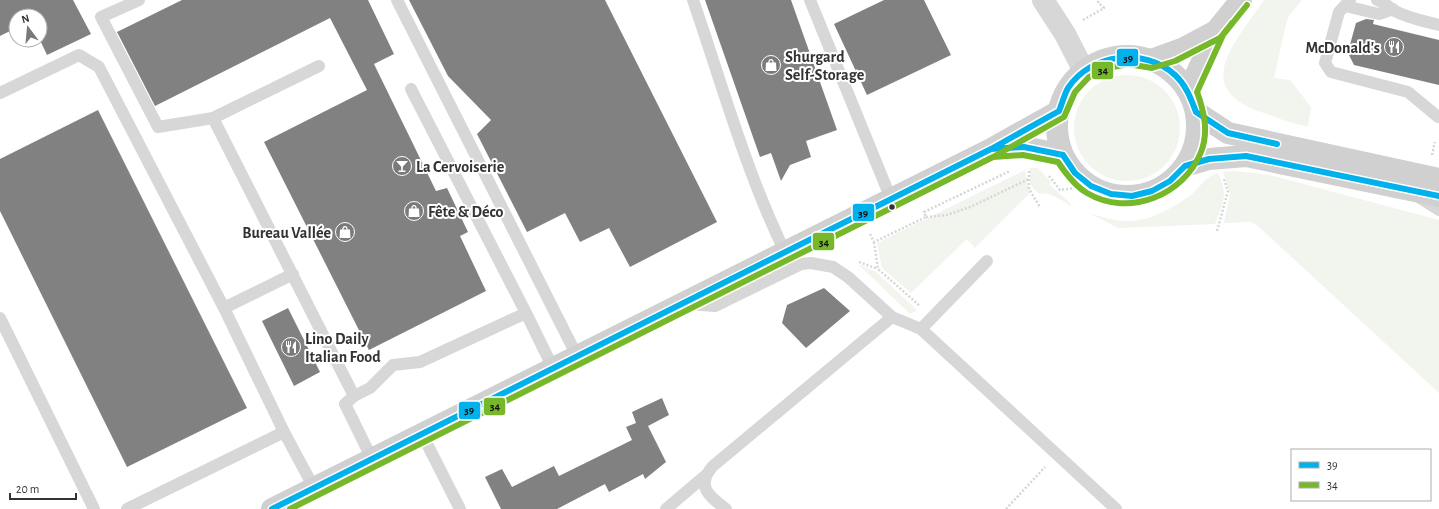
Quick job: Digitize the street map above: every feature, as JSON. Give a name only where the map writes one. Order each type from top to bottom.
[{"type":"street","points":[[1043,0],[1065,34],[1084,71]]},
{"type":"street","points":[[1188,92],[1216,31],[1241,0]]},
{"type":"street","points":[[1151,60],[1184,48],[1216,31]]},
{"type":"street","points":[[1128,56],[1151,60],[1175,74],[1188,92],[1196,112],[1197,131],[1193,149],[1185,166],[1170,181],[1152,192],[1132,196],[1111,194],[1091,186],[1075,173],[1064,155],[1058,135],[1059,111],[1068,88],[1084,71],[1105,60],[1128,56]]},
{"type":"street","points":[[272,509],[991,149],[1059,111]]},
{"type":"street","points":[[1196,112],[1228,132],[1435,170]]},
{"type":"street","points":[[991,149],[1024,147],[1064,155]]},
{"type":"street","points":[[1185,166],[1209,158],[1246,156],[1439,196]]},
{"type":"lane","points":[[139,0],[102,17],[158,127],[213,118],[319,66]]},
{"type":"lane","points":[[397,0],[577,356]]},
{"type":"lane","points":[[693,0],[749,165],[772,224],[785,252]]},
{"type":"lane","points":[[810,0],[892,199]]},
{"type":"lane","points":[[1377,0],[1384,1],[1393,9],[1415,20],[1439,25]]},
{"type":"lane","points":[[1393,9],[1379,14],[1347,3],[1339,12],[1325,64],[1331,72],[1408,92],[1438,117]]},
{"type":"lane","points":[[0,93],[79,55],[99,68],[224,308],[284,432],[314,488]]},
{"type":"lane","points":[[411,89],[553,368]]},
{"type":"lane","points":[[213,118],[354,396]]},
{"type":"lane","points":[[1407,189],[1439,210]]},
{"type":"lane","points":[[921,329],[987,261]]},
{"type":"lane","points":[[682,304],[715,306],[801,264],[811,263],[833,267],[848,277],[892,316],[921,329],[1116,509]]},
{"type":"lane","points":[[224,308],[293,274]]},
{"type":"lane","points":[[372,459],[345,404],[354,396],[370,388],[393,365],[420,362],[526,313]]},
{"type":"lane","points":[[666,509],[713,466],[892,316]]},
{"type":"lane","points":[[0,318],[94,509]]},
{"type":"lane","points":[[127,509],[284,432]]},
{"type":"lane","points":[[422,434],[460,509]]},
{"type":"lane","points":[[706,474],[704,486],[709,496],[726,509]]},
{"type":"path","points":[[1080,23],[1104,8],[1098,2],[1101,0]]},
{"type":"path","points":[[1435,142],[1435,170]]},
{"type":"path","points":[[1029,163],[1029,189],[1040,207]]},
{"type":"path","points":[[926,217],[924,212],[1012,170]]},
{"type":"path","points":[[1216,231],[1228,191],[1221,174]]},
{"type":"path","points":[[869,232],[874,242],[926,217],[947,215],[970,207],[1029,179]]},
{"type":"path","points":[[1060,190],[1091,186]]},
{"type":"shaded area","points":[[1264,0],[1302,0],[1289,16],[1286,24],[1274,78],[1290,80],[1311,107],[1308,126],[1291,123],[1261,112],[1239,102],[1227,90],[1223,76],[1226,62],[1242,31]]},
{"type":"shaded area","points":[[1127,75],[1147,79],[1164,91],[1176,108],[1180,128],[1176,148],[1164,165],[1147,177],[1127,181],[1107,177],[1090,165],[1078,148],[1074,128],[1078,108],[1090,91],[1107,79]]},
{"type":"shaded area","points":[[1030,168],[1038,168],[1051,182],[1049,184],[1071,204],[1071,206],[1052,195],[1043,193],[1039,194],[1030,183]]},
{"type":"shaded area","points":[[1025,170],[1030,193],[975,248],[967,239],[911,293],[882,268],[877,243]]},
{"type":"shaded area","points":[[1234,171],[1270,175],[1439,220],[1439,393],[1259,227],[1251,222],[1224,223],[1230,193],[1223,172]]},
{"type":"shaded area","points":[[1218,173],[1223,187],[1224,198],[1215,224],[1118,228],[1089,213],[1120,221],[1131,221],[1147,218],[1178,204],[1192,194],[1206,179]]},
{"type":"shaded area","points":[[858,264],[875,271],[917,310],[910,314]]},
{"type":"building","points":[[0,0],[73,0],[91,34],[47,55],[44,48],[48,48],[48,8],[8,8],[8,32],[0,36]]},
{"type":"building","points":[[182,0],[368,0],[394,54],[374,64],[436,191],[447,188],[468,232],[460,236],[486,291],[369,350],[264,142],[367,90],[330,18],[155,106],[117,32]]},
{"type":"building","points":[[409,0],[605,0],[717,222],[630,267],[609,228],[580,242],[565,213],[527,232],[477,134],[491,120],[448,76]]},
{"type":"building","name":"Shurgard Self-Storage","points":[[705,0],[791,0],[837,130],[806,141],[811,157],[790,165],[781,181],[771,153],[760,157]]},
{"type":"building","points":[[884,0],[924,0],[951,55],[867,95],[834,24]]},
{"type":"building","name":"McDonald's","points":[[1366,19],[1374,20],[1373,24],[1439,40],[1439,85],[1354,65],[1348,53],[1351,41],[1356,23]]},
{"type":"building","points":[[98,110],[247,408],[127,467],[0,211],[0,159]]},
{"type":"building","points":[[824,288],[850,311],[806,348],[782,323],[787,305]]},
{"type":"building","name":"Lino Daily Italian Food","points":[[288,308],[320,372],[294,386],[262,321]]},
{"type":"building","points":[[662,398],[669,415],[648,426],[666,462],[645,479],[643,474],[609,492],[605,484],[557,509],[501,509],[485,477],[502,469],[512,487],[554,466],[559,476],[632,440],[626,427],[636,423],[632,412]]},
{"type":"transit line","name":"34","points":[[290,509],[993,157],[1023,155],[1058,162],[1079,187],[1087,193],[1103,200],[1120,203],[1137,202],[1153,198],[1169,190],[1182,180],[1193,167],[1201,152],[1205,137],[1205,122],[1197,92],[1223,35],[1247,5]]},
{"type":"transit line","name":"34","points":[[993,157],[1064,117],[1075,92],[1089,77],[1108,68],[1128,64],[1152,68],[1175,61],[1220,38],[1232,23]]},
{"type":"transit line","name":"39","points":[[1059,111],[1068,88],[1078,76],[1090,67],[1104,61],[1119,58],[1134,58],[1149,60],[1163,66],[1175,75],[1185,88],[1196,112]]},
{"type":"transit line","name":"39","points":[[272,509],[991,149],[1059,111]]},
{"type":"transit line","name":"39","points":[[1196,112],[1228,133],[1277,144]]},
{"type":"transit line","name":"39","points":[[987,151],[991,149],[1024,147],[1063,155]]},
{"type":"transit line","name":"39","points":[[1063,155],[1075,173],[1091,186],[1111,194],[1132,196],[1152,191],[1170,181],[1185,166],[1209,159],[1246,156],[1439,196]]},
{"type":"place","name":"McDonald's","points":[[1394,47]]},
{"type":"place","name":"Shurgard Self-Storage","points":[[771,65]]},
{"type":"place","name":"La Cervoiserie","points":[[402,166]]},
{"type":"place","name":"Fête & Déco","points":[[414,211]]},
{"type":"place","name":"Bureau Vallée","points":[[345,232]]},
{"type":"place","name":"Lino Daily Italian Food","points":[[291,347]]}]
